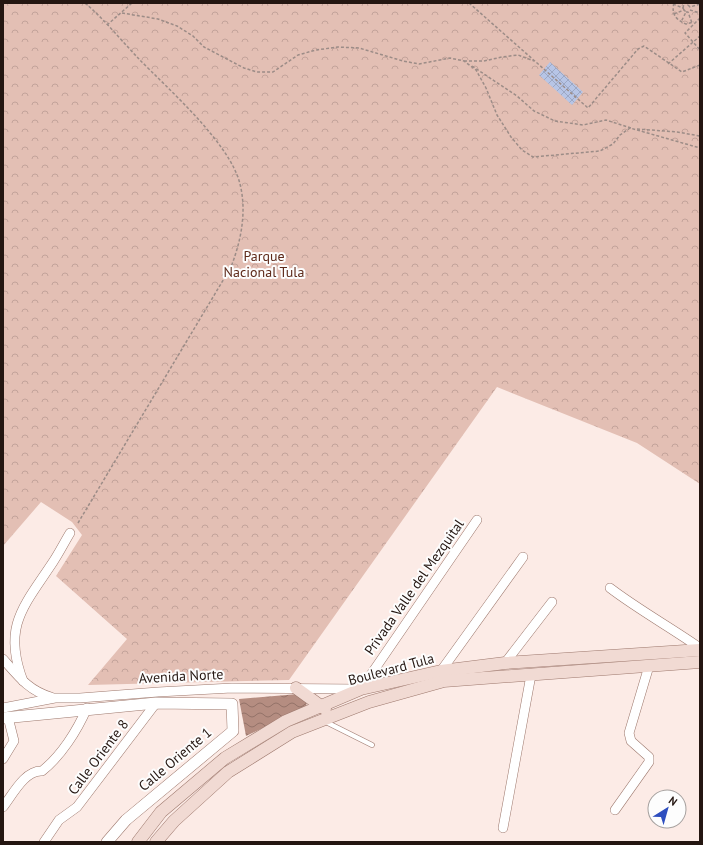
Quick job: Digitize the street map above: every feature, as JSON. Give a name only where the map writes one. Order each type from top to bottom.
[{"type":"main road","name":"Boulevard Tula","points":[[138,842],[161,812],[225,758],[286,721],[361,689],[441,671],[505,663],[700,649]]},
{"type":"main road","name":"Boulevard Tula","points":[[156,842],[174,821],[228,772],[292,732],[368,702],[444,681],[700,662]]},
{"type":"main road","points":[[296,688],[334,715]]},
{"type":"street","name":"Privada Valle del Mezquital","points":[[361,689],[477,520]]},
{"type":"street","points":[[23,681],[17,666],[14,644],[18,618],[28,596],[52,563],[70,533]]},
{"type":"street","points":[[441,671],[523,557]]},
{"type":"street","points":[[610,588],[633,606],[666,624],[700,649]]},
{"type":"street","points":[[505,663],[552,602]]},
{"type":"street","points":[[3,659],[23,681],[38,693],[55,698]]},
{"type":"street","points":[[616,810],[650,762],[649,757],[631,741],[629,733],[649,666]]},
{"type":"street","points":[[503,828],[531,675]]},
{"type":"street","name":"Avenida Norte","points":[[5,714],[55,698],[80,698],[232,688],[361,689]]},
{"type":"street","name":"Calle Oriente 1","points":[[107,842],[126,820],[233,731],[232,688]]},
{"type":"street","name":"Avenida Norte","points":[[5,714],[156,703],[232,704]]},
{"type":"street","name":"Calle Oriente 8","points":[[44,842],[59,820],[77,806],[156,703]]},
{"type":"street","points":[[3,807],[28,775],[34,771],[42,771],[50,765],[80,725],[87,708]]},
{"type":"street","points":[[3,758],[14,741],[5,714]]},
{"type":"lane","points":[[322,720],[372,745]]},
{"type":"path","points":[[78,522],[231,267],[239,247],[242,226],[240,184],[232,162],[208,130],[85,3]]},
{"type":"path","points":[[107,25],[132,3]]},
{"type":"path","points":[[469,3],[588,108],[638,49],[644,46],[668,64],[682,72],[700,65]]},
{"type":"path","points":[[674,14],[700,3]]},
{"type":"path","points":[[673,4],[686,10],[700,13]]},
{"type":"path","points":[[673,4],[674,14],[681,22],[692,23],[700,18]]},
{"type":"path","points":[[690,7],[688,4],[684,4],[692,23]]},
{"type":"path","points":[[681,22],[686,10]]},
{"type":"path","points":[[122,13],[158,19],[177,26],[193,36],[204,46],[244,68],[257,72],[273,72],[298,55],[316,50],[338,47],[359,48],[403,61],[419,64],[450,58],[464,61],[484,61],[502,56],[518,55],[535,62]]},
{"type":"path","points":[[696,21],[685,33],[700,50]]},
{"type":"path","points":[[668,64],[700,36]]},
{"type":"path","points":[[464,61],[476,70],[486,88],[497,115],[511,137],[522,150],[533,157],[600,151],[613,144],[620,135],[630,128],[677,132],[700,136]]},
{"type":"path","points":[[464,61],[517,96],[534,111],[555,121],[583,125],[606,120],[700,148]]},
{"type":"green space","name":"Parque Nacional Tula","points":[[3,3],[700,3],[700,484],[637,443],[497,387],[289,680],[88,685],[127,639],[56,576],[82,535],[72,522],[41,502],[3,546]]},
{"type":"water","points":[[298,694],[307,700],[306,707],[246,736],[239,699]]},
{"type":"building","points":[[550,62],[583,92],[572,105],[539,75]]}]
